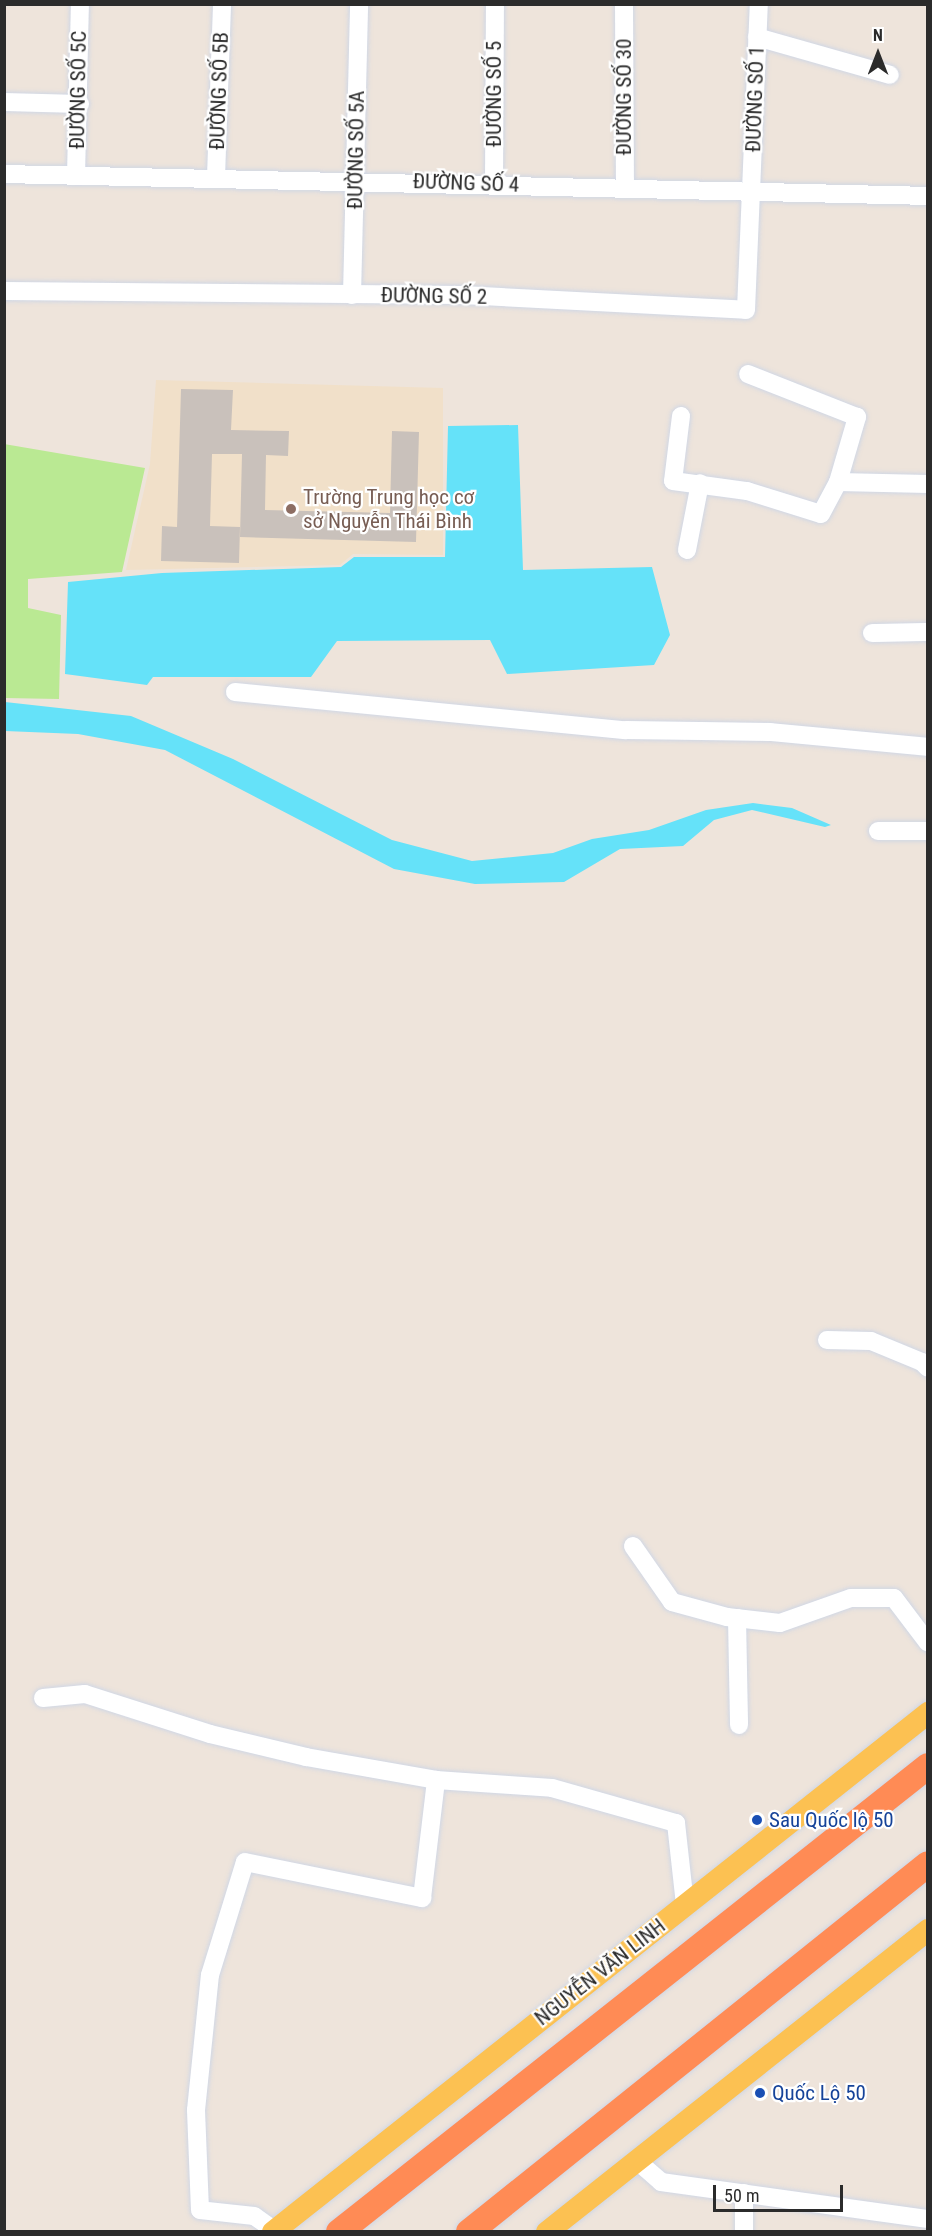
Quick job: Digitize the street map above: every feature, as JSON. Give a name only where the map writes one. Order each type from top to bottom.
[{"type":"highway","name":"NGUYỄN VĂN LINH","points":[[339,2232],[927,1766]]},
{"type":"highway","points":[[469,2232],[927,1864]]},
{"type":"main road","name":"NGUYỄN VĂN LINH","points":[[274,2231],[927,1713]]},
{"type":"main road","points":[[547,2232],[927,1930]]},
{"type":"street","name":"ĐƯỜNG SỐ 5C","points":[[76,176],[80,104],[80,4]]},
{"type":"street","name":"ĐƯỜNG SỐ 5B","points":[[216,177],[222,4]]},
{"type":"street","name":"ĐƯỜNG SỐ 5A","points":[[352,295],[358,4]]},
{"type":"street","name":"ĐƯỜNG SỐ 5","points":[[494,184],[495,4]]},
{"type":"street","name":"ĐƯỜNG SỐ 30","points":[[624,4],[625,189]]},
{"type":"street","name":"ĐƯỜNG SỐ 1","points":[[752,193],[759,4]]},
{"type":"street","points":[[758,37],[890,75]]},
{"type":"street","points":[[4,102],[80,104]]},
{"type":"street","name":"ĐƯỜNG SỐ 4","points":[[4,174],[356,179],[752,193],[927,196]]},
{"type":"street","name":"ĐƯỜNG SỐ 2","points":[[4,291],[463,295],[746,310],[752,193]]},
{"type":"street","points":[[681,416],[673,481],[747,491],[821,514],[838,482],[857,417],[748,374]]},
{"type":"street","points":[[838,482],[927,484]]},
{"type":"street","points":[[687,550],[700,483]]},
{"type":"street","points":[[872,633],[927,632]]},
{"type":"street","points":[[235,692],[626,730],[770,732],[927,747]]},
{"type":"street","points":[[878,831],[927,831]]},
{"type":"street","points":[[827,1340],[871,1341],[922,1362],[927,1368]]},
{"type":"street","points":[[633,1545],[672,1602],[737,1618],[780,1623],[851,1599],[894,1598],[927,1643]]},
{"type":"street","points":[[737,1618],[739,1725]]},
{"type":"street","points":[[43,1698],[85,1694],[210,1734],[295,1755],[436,1780],[552,1788],[676,1822],[685,1905]]},
{"type":"street","points":[[274,2231],[254,2216],[200,2210],[196,2110],[210,1975],[245,1862],[422,1898],[436,1780]]},
{"type":"street","points":[[636,2160],[662,2182],[927,2219]]},
{"type":"street","points":[[744,2193],[744,2232]]},
{"type":"shaded area","name":"Trường Trung học cơ sở Nguyễn Thái Bình","points":[[156,380],[443,388],[443,555],[353,554],[340,565],[126,570],[150,464]]},
{"type":"green space","points":[[4,444],[145,468],[122,572],[28,579],[28,608],[61,615],[59,699],[5,698]]},
{"type":"water","points":[[518,425],[523,570],[652,567],[670,635],[654,665],[507,674],[490,640],[337,641],[311,677],[153,677],[147,685],[65,674],[68,582],[162,573],[341,567],[354,557],[445,557],[448,426]]},
{"type":"water","points":[[5,702],[131,716],[233,759],[392,840],[472,861],[553,853],[592,839],[649,830],[706,810],[753,803],[792,808],[831,825],[825,827],[752,810],[714,820],[683,846],[620,849],[564,882],[475,884],[394,869],[165,750],[78,734],[5,731]]},
{"type":"building","points":[[181,389],[233,390],[231,430],[289,431],[288,456],[266,455],[265,510],[390,513],[392,431],[419,432],[416,542],[240,537],[242,454],[212,454],[210,526],[240,527],[239,563],[161,561],[162,526],[177,527]]},
{"type":"place","name":"Trường Trung học cơ sở Nguyễn Thái Bình","points":[[291,509]]},
{"type":"place","name":"Sau Quốc lộ 50","points":[[757,1820]]},
{"type":"place","name":"Quốc Lộ 50","points":[[760,2093]]}]
